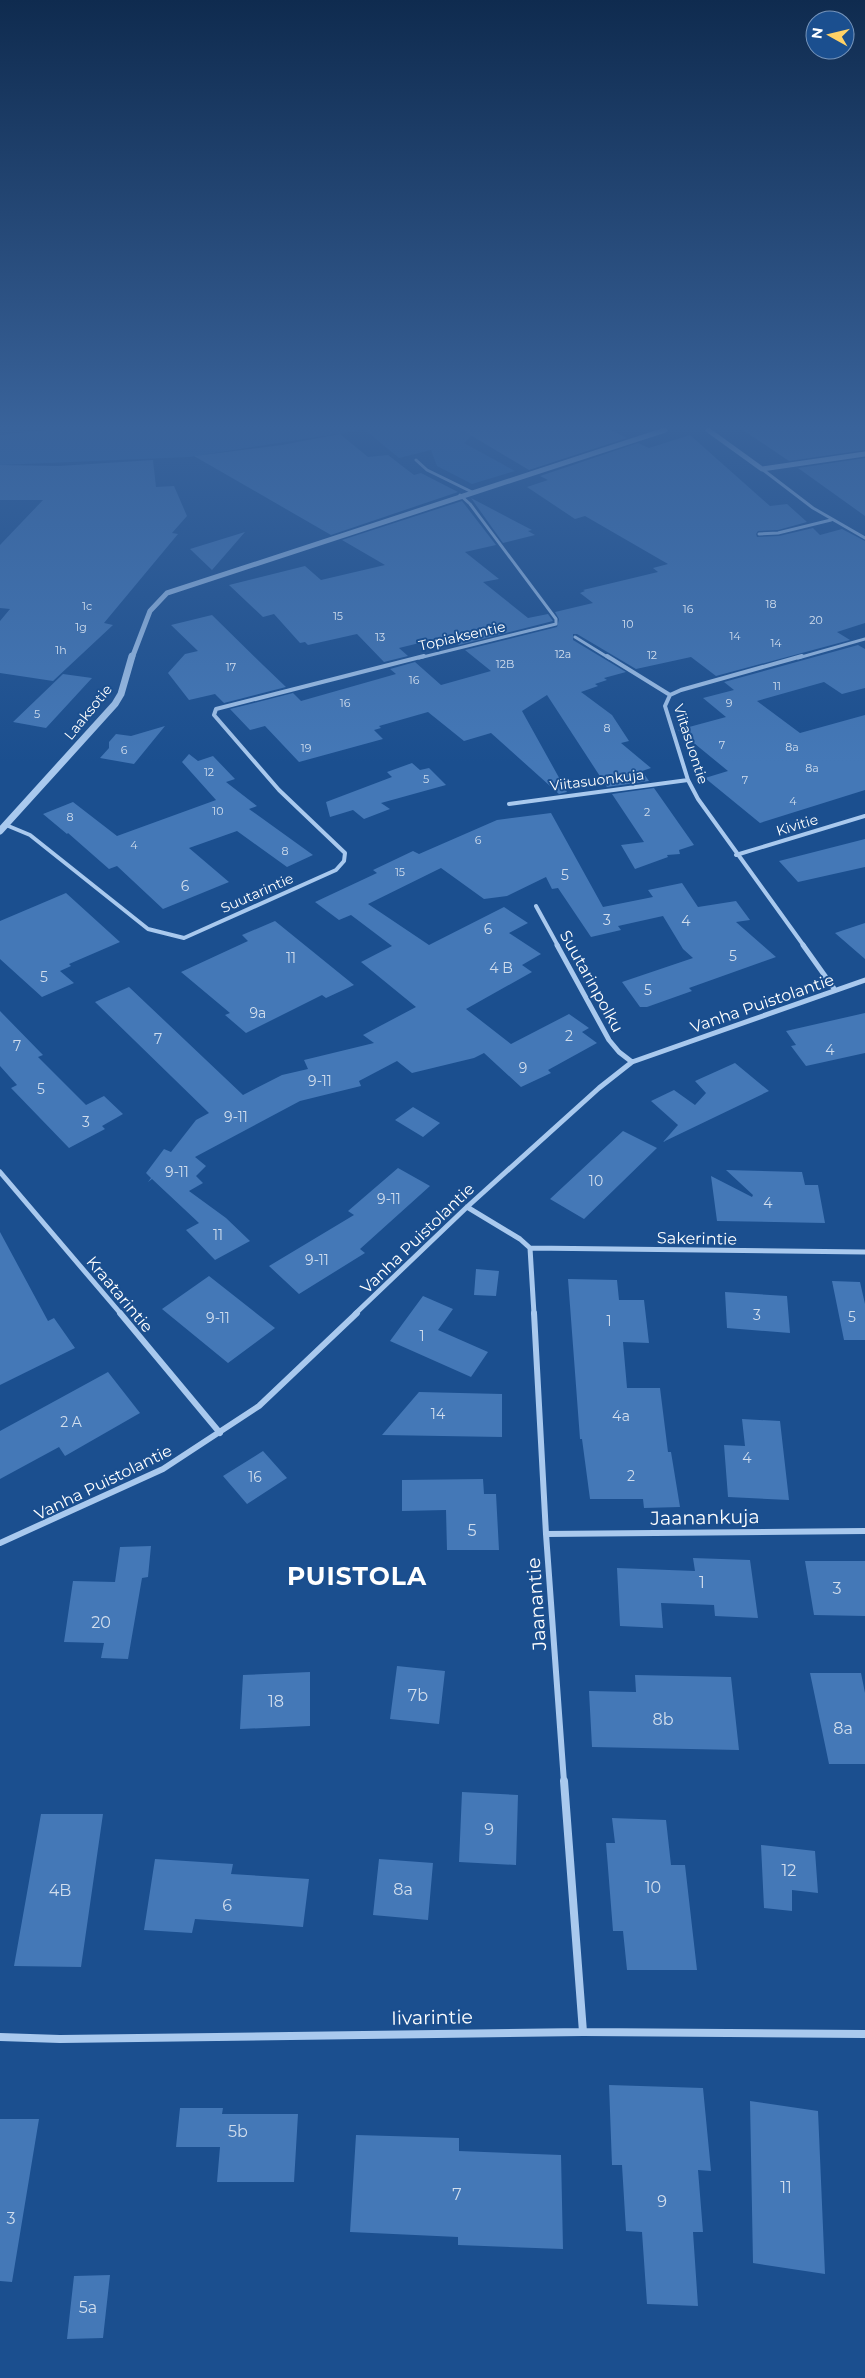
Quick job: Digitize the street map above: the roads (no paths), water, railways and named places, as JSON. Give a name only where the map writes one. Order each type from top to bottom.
[{"type":"street","name":"Laaksotie","points":[[0,831],[122,694],[150,612],[159,598],[167,593],[323,541]]},
{"type":"street","name":"Topiaksentie","points":[[216,709],[225,705],[548,628],[556,624],[556,619],[498,541]]},
{"type":"street","points":[[576,637],[670,694]]},
{"type":"street","name":"Viitasuontie","points":[[835,990],[736,855],[698,799],[688,780],[665,706],[670,694],[865,639]]},
{"type":"street","name":"Suutarintie","points":[[6,825],[30,835],[148,929],[184,938],[336,870],[344,861],[345,852],[279,790],[214,715],[216,709]]},
{"type":"street","name":"Viitasuonkuja","points":[[509,804],[688,780]]},
{"type":"street","name":"Kivitie","points":[[736,855],[865,816]]},
{"type":"street","name":"Suutarinpolku","points":[[536,906],[610,1040],[619,1052],[632,1062]]},
{"type":"street","name":"Vanha Puistolantie","points":[[0,1543],[163,1469],[220,1434],[259,1406],[467,1207],[599,1088],[632,1062],[865,980]]},
{"type":"street","name":"Kraatarintie","points":[[0,1172],[211,1420],[220,1434]]},
{"type":"street","points":[[467,1207],[520,1239],[530,1248]]},
{"type":"street","name":"Sakerintie","points":[[530,1248],[865,1252]]},
{"type":"street","name":"Jaanantie","points":[[530,1248],[546,1534],[583,2032]]},
{"type":"street","name":"Jaanankuja","points":[[546,1534],[865,1530]]},
{"type":"street","name":"Iivarintie","points":[[0,2036],[60,2039],[583,2032],[865,2034]]},
{"type":"district","name":"PUISTOLA","points":[[357,1576]]}]
